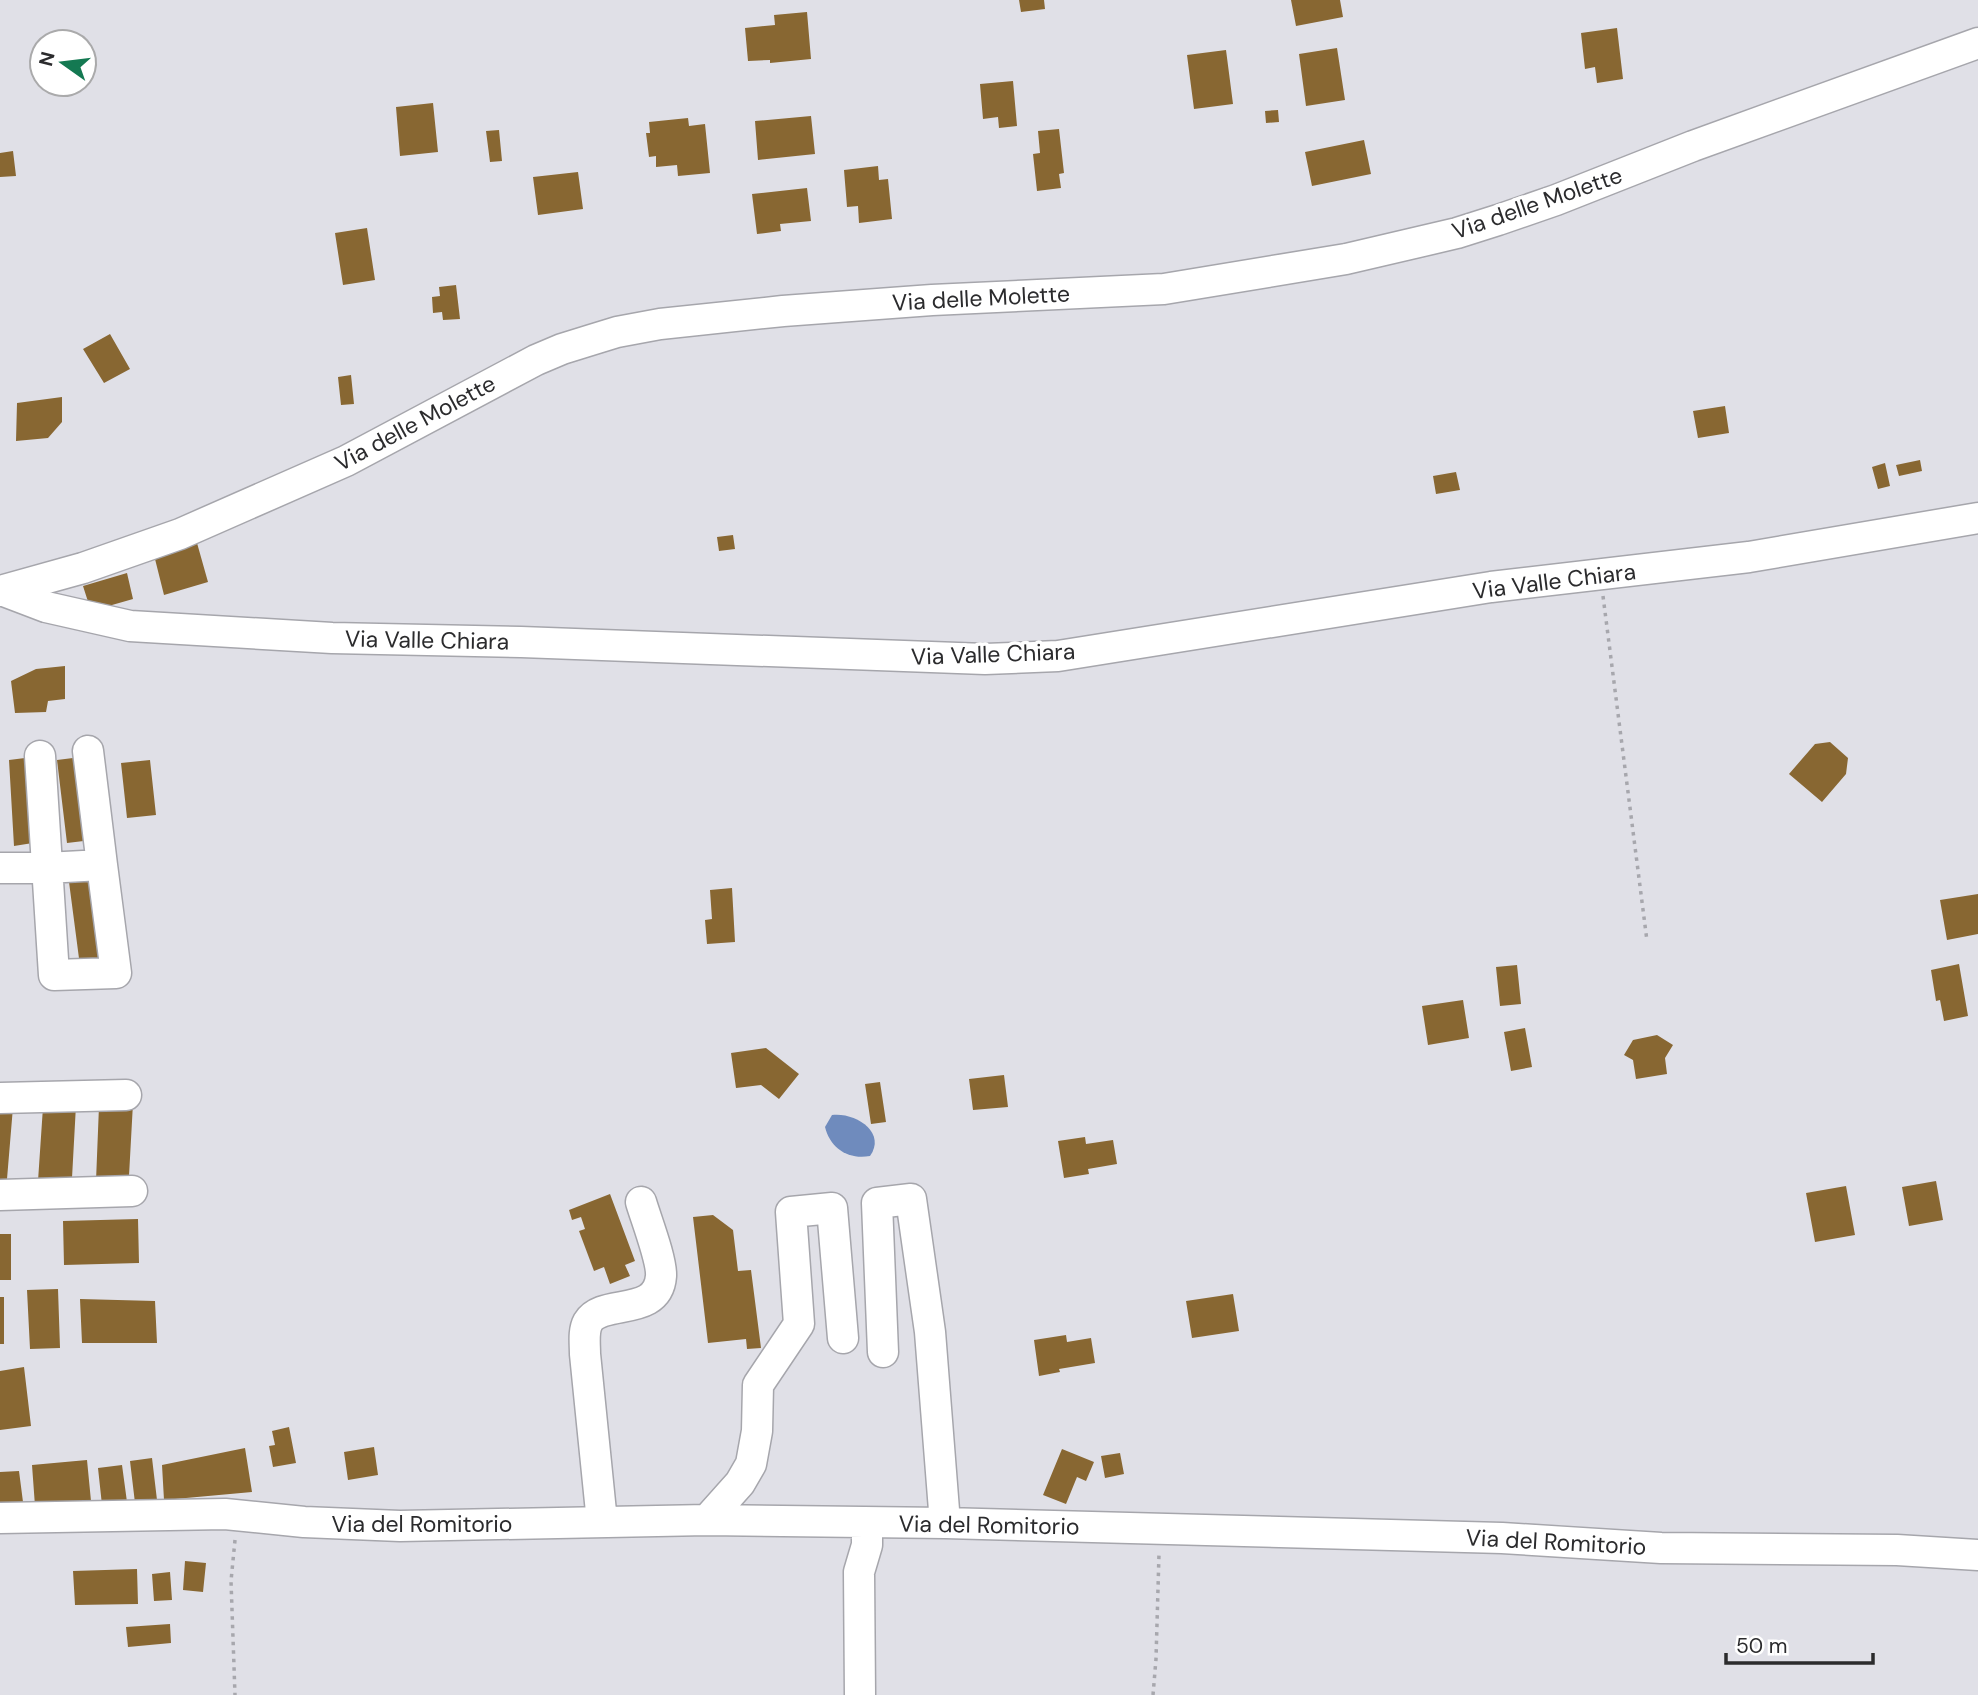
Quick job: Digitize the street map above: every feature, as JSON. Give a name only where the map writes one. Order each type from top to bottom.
[{"type":"street","name":"Via delle Molette","points":[[2,591],[83,568],[180,534],[346,461],[536,360],[617,332],[660,324],[783,311],[932,300],[1164,289],[1346,259],[1457,233],[1498,220],[1978,43]]},
{"type":"street","name":"Via Valle Chiara","points":[[2,591],[46,607],[130,625],[332,638],[985,659],[1058,656],[1491,587],[1749,557],[1978,518]]},
{"type":"street","points":[[40,756],[54,975],[116,974],[88,751]]},
{"type":"street","points":[[0,868],[102,865]]},
{"type":"street","points":[[0,1098],[126,1095]]},
{"type":"street","points":[[0,1195],[132,1191]]},
{"type":"street","points":[[707,1520],[740,1483],[751,1464],[757,1431],[758,1385],[799,1325],[791,1212],[911,1199],[930,1332],[945,1523]]},
{"type":"street","points":[[602,1522],[585,1334],[586,1326],[592,1317],[603,1311],[649,1299],[659,1286],[662,1272],[641,1202]]},
{"type":"street","points":[[877,1203],[883,1352]]},
{"type":"street","points":[[832,1208],[843,1338]]},
{"type":"street","name":"Via del Romitorio","points":[[0,1518],[145,1514],[234,1515],[304,1522],[400,1526],[707,1520],[867,1534],[945,1523],[1502,1538],[1661,1548],[1897,1550],[1978,1555]]},
{"type":"street","points":[[860,1695],[859,1572],[867,1534]]},
{"type":"path","points":[[1601,574],[1647,942]]},
{"type":"path","points":[[234,1515],[231,1581],[235,1695]]},
{"type":"path","points":[[1153,1528],[1159,1554],[1153,1695]]},
{"type":"water","points":[[832,1115],[850,1117],[866,1125],[874,1139],[870,1156],[847,1154],[831,1141],[825,1127]]},
{"type":"building","points":[[1019,0],[1044,0],[1045,9],[1021,12]]},
{"type":"building","points":[[1291,0],[1340,0],[1343,17],[1296,26]]},
{"type":"building","points":[[807,12],[811,59],[770,63],[770,60],[748,61],[745,28],[775,25],[774,15]]},
{"type":"building","points":[[1617,28],[1623,79],[1597,83],[1595,67],[1585,69],[1581,33]]},
{"type":"building","points":[[1337,48],[1345,100],[1306,106],[1299,54]]},
{"type":"building","points":[[1226,50],[1233,104],[1194,109],[1187,55]]},
{"type":"building","points":[[1013,81],[1017,126],[999,128],[998,117],[983,119],[980,84]]},
{"type":"building","points":[[433,103],[438,152],[400,156],[396,107]]},
{"type":"building","points":[[1278,110],[1279,122],[1266,123],[1265,111]]},
{"type":"building","points":[[811,116],[815,154],[758,160],[755,121]]},
{"type":"building","points":[[688,118],[689,126],[705,124],[710,173],[678,176],[677,165],[656,167],[656,156],[649,157],[646,133],[650,133],[649,122]]},
{"type":"building","points":[[1059,129],[1064,173],[1059,174],[1061,188],[1037,191],[1033,154],[1040,153],[1038,131]]},
{"type":"building","points":[[499,130],[502,161],[490,162],[486,131]]},
{"type":"building","points":[[1364,140],[1371,174],[1312,186],[1305,152]]},
{"type":"building","points":[[13,151],[16,176],[0,177],[0,153]]},
{"type":"building","points":[[878,166],[879,180],[888,179],[892,219],[859,223],[858,206],[847,207],[844,170]]},
{"type":"building","points":[[578,172],[583,209],[538,215],[533,177]]},
{"type":"building","points":[[807,188],[811,221],[780,224],[781,231],[757,234],[752,194]]},
{"type":"building","points":[[367,228],[375,280],[343,285],[335,233]]},
{"type":"building","points":[[456,285],[460,319],[443,320],[442,312],[433,313],[432,297],[440,296],[439,287]]},
{"type":"building","points":[[110,334],[130,369],[104,383],[83,349]]},
{"type":"building","points":[[351,375],[354,404],[341,405],[338,377]]},
{"type":"building","points":[[62,397],[62,422],[48,438],[16,441],[17,403]]},
{"type":"building","points":[[1725,406],[1729,433],[1698,438],[1693,411]]},
{"type":"building","points":[[1920,460],[1922,471],[1899,476],[1896,465]]},
{"type":"building","points":[[1885,463],[1890,486],[1878,489],[1872,467]]},
{"type":"building","points":[[1456,472],[1460,490],[1436,494],[1433,476]]},
{"type":"building","points":[[733,535],[735,549],[719,551],[717,537]]},
{"type":"building","points":[[197,543],[208,582],[164,595],[155,559]]},
{"type":"building","points":[[127,573],[133,599],[91,611],[83,586]]},
{"type":"building","points":[[65,666],[65,699],[48,701],[46,712],[15,713],[11,681],[36,669]]},
{"type":"building","points":[[1830,742],[1848,758],[1846,774],[1822,802],[1789,774],[1815,744]]},
{"type":"building","points":[[33,757],[39,842],[14,846],[9,760]]},
{"type":"building","points":[[81,757],[92,840],[67,843],[57,760]]},
{"type":"building","points":[[150,760],[156,815],[127,818],[121,763]]},
{"type":"building","points":[[98,877],[107,960],[80,966],[69,882]]},
{"type":"building","points":[[732,888],[735,942],[707,944],[705,920],[712,919],[710,890]]},
{"type":"building","points":[[1978,894],[1978,934],[1947,940],[1940,900]]},
{"type":"building","points":[[1959,964],[1968,1016],[1944,1021],[1940,1000],[1936,1001],[1931,970]]},
{"type":"building","points":[[1517,965],[1521,1004],[1500,1006],[1496,967]]},
{"type":"building","points":[[1463,1000],[1469,1038],[1428,1045],[1422,1006]]},
{"type":"building","points":[[1525,1028],[1532,1067],[1511,1071],[1504,1032]]},
{"type":"building","points":[[1657,1035],[1673,1045],[1665,1058],[1667,1074],[1636,1079],[1633,1060],[1624,1055],[1633,1040]]},
{"type":"building","points":[[766,1048],[799,1074],[779,1099],[761,1085],[736,1088],[731,1053]]},
{"type":"building","points":[[1004,1075],[1008,1107],[973,1110],[969,1079]]},
{"type":"building","points":[[880,1082],[886,1122],[871,1124],[865,1084]]},
{"type":"building","points":[[133,1103],[129,1176],[96,1181],[99,1106]]},
{"type":"building","points":[[76,1105],[72,1178],[38,1181],[43,1107]]},
{"type":"building","points":[[13,1107],[7,1179],[0,1180],[0,1108]]},
{"type":"building","points":[[1085,1137],[1086,1144],[1113,1140],[1117,1164],[1088,1169],[1089,1174],[1064,1178],[1058,1141]]},
{"type":"building","points":[[1936,1181],[1943,1220],[1909,1226],[1902,1187]]},
{"type":"building","points":[[1846,1186],[1855,1235],[1815,1242],[1806,1193]]},
{"type":"building","points":[[610,1194],[635,1261],[625,1265],[630,1276],[610,1284],[604,1267],[594,1271],[579,1231],[585,1229],[581,1217],[572,1220],[569,1210]]},
{"type":"building","points":[[713,1215],[733,1230],[738,1271],[751,1270],[761,1348],[747,1349],[746,1339],[708,1343],[693,1217]]},
{"type":"building","points":[[138,1219],[139,1263],[64,1265],[63,1221]]},
{"type":"building","points":[[0,1234],[11,1234],[11,1280],[0,1280]]},
{"type":"building","points":[[58,1289],[60,1348],[30,1349],[27,1290]]},
{"type":"building","points":[[1233,1294],[1239,1331],[1192,1338],[1186,1301]]},
{"type":"building","points":[[0,1297],[4,1297],[4,1344],[0,1344]]},
{"type":"building","points":[[80,1299],[155,1301],[157,1343],[82,1343]]},
{"type":"building","points":[[1066,1335],[1067,1342],[1091,1338],[1095,1363],[1059,1369],[1060,1372],[1039,1376],[1034,1340]]},
{"type":"building","points":[[24,1367],[31,1426],[0,1430],[0,1371]]},
{"type":"building","points":[[289,1427],[296,1463],[273,1467],[269,1446],[275,1445],[272,1431]]},
{"type":"building","points":[[374,1447],[378,1475],[348,1480],[344,1452]]},
{"type":"building","points":[[245,1448],[252,1492],[164,1500],[162,1465]]},
{"type":"building","points":[[1062,1449],[1094,1462],[1086,1481],[1077,1477],[1066,1504],[1043,1495]]},
{"type":"building","points":[[1120,1453],[1124,1474],[1105,1478],[1101,1456]]},
{"type":"building","points":[[152,1458],[157,1500],[135,1503],[130,1461]]},
{"type":"building","points":[[87,1460],[91,1501],[35,1506],[32,1465]]},
{"type":"building","points":[[122,1465],[127,1502],[102,1505],[98,1468]]},
{"type":"building","points":[[19,1471],[23,1502],[0,1503],[0,1472]]},
{"type":"building","points":[[185,1561],[206,1563],[203,1592],[183,1590]]},
{"type":"building","points":[[137,1569],[138,1604],[75,1605],[73,1571]]},
{"type":"building","points":[[170,1572],[172,1600],[154,1601],[152,1574]]},
{"type":"building","points":[[170,1624],[171,1643],[128,1647],[126,1627]]}]
